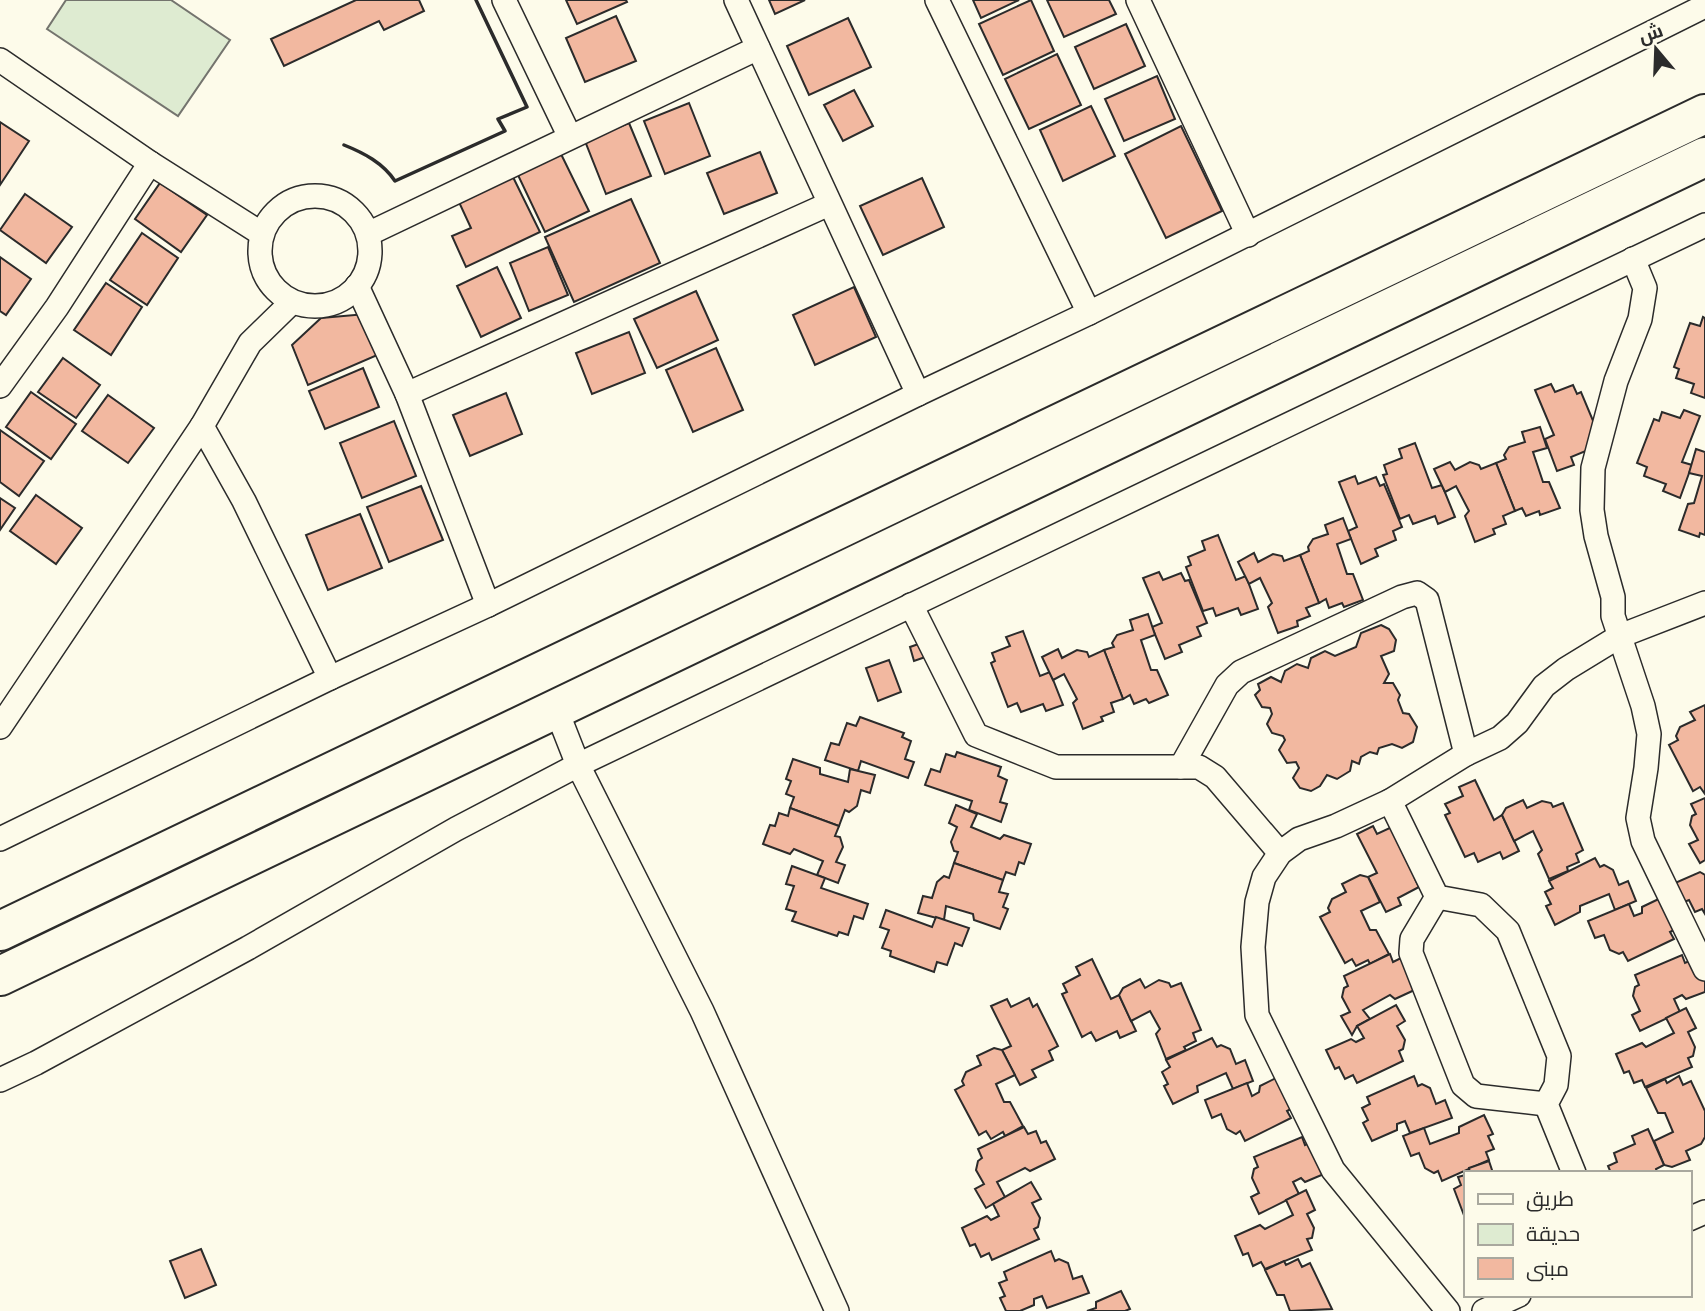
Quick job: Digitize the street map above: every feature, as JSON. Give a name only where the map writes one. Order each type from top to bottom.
[{"type":"highway","points":[[0,931],[1705,114]]},
{"type":"highway","points":[[0,976],[1705,157]]},
{"type":"street","points":[[504,0],[570,137]]},
{"type":"street","points":[[736,0],[918,394]]},
{"type":"street","points":[[937,0],[1089,313]]},
{"type":"street","points":[[1138,0],[1248,235]]},
{"type":"street","points":[[0,839],[1248,235],[1700,5]]},
{"type":"street","points":[[368,234],[758,48]]},
{"type":"street","points":[[0,60],[150,163],[262,234]]},
{"type":"street","points":[[0,386],[57,307],[150,163]]},
{"type":"street","points":[[316,196],[333,199],[348,206],[361,219],[368,234],[371,250],[363,280],[339,301],[324,306],[307,306],[292,302],[278,293],[268,280],[260,258],[262,234],[270,218],[283,206],[299,198],[316,196]]},
{"type":"street","points":[[407,394],[830,204]]},
{"type":"street","points":[[0,1080],[248,948],[456,829],[578,765],[1705,225]]},
{"type":"street","points":[[1633,259],[1645,288],[1640,319],[1616,381],[1593,468],[1592,510],[1596,536],[1613,597],[1614,616],[1649,734],[1638,818],[1643,841],[1705,969]]},
{"type":"street","points":[[357,286],[407,394],[488,605]]},
{"type":"street","points":[[0,727],[202,426],[250,343],[292,302]]},
{"type":"street","points":[[202,426],[244,502],[330,678]]},
{"type":"street","points":[[1181,766],[1227,685],[1241,672],[1402,597],[1417,593],[1427,600],[1466,754]]},
{"type":"street","points":[[1448,1311],[1333,1170],[1257,1015],[1253,947],[1257,902],[1264,877],[1280,853],[1299,839],[1336,826],[1390,801],[1466,754],[1500,738],[1517,723],[1544,687],[1566,669],[1620,636],[1705,603]]},
{"type":"street","points":[[911,605],[976,735],[1056,767],[1199,766],[1215,777],[1280,853]]},
{"type":"street","points":[[555,709],[578,765],[702,1011],[837,1311]]},
{"type":"street","points":[[1390,801],[1437,897]]},
{"type":"street","points":[[1437,897],[1412,939],[1411,953],[1463,1085],[1476,1096],[1546,1104]]},
{"type":"street","points":[[1437,897],[1481,905],[1508,931],[1559,1056],[1556,1085],[1546,1104],[1573,1171]]},
{"type":"street","points":[[1484,1311],[1515,1297]]},
{"type":"green space","points":[[66,0],[171,0],[230,40],[178,116],[47,29]]},
{"type":"building","points":[[356,0],[419,0],[424,11],[384,30],[379,21],[284,66],[271,39]]},
{"type":"building","points":[[566,0],[626,0],[627,2],[577,24]]},
{"type":"building","points":[[769,0],[805,0],[775,14]]},
{"type":"building","points":[[973,0],[1019,0],[981,18]]},
{"type":"building","points":[[1031,0],[1054,51],[1003,75],[979,24]]},
{"type":"building","points":[[1047,0],[1109,0],[1116,14],[1064,37]]},
{"type":"building","points":[[616,16],[636,61],[585,82],[566,38]]},
{"type":"building","points":[[848,18],[871,67],[809,95],[787,46]]},
{"type":"building","points":[[1126,24],[1145,66],[1094,89],[1075,47]]},
{"type":"building","points":[[1057,54],[1081,105],[1029,129],[1005,79]]},
{"type":"building","points":[[1157,76],[1175,119],[1124,141],[1105,99]]},
{"type":"building","points":[[854,90],[873,126],[843,141],[824,105]]},
{"type":"building","points":[[689,103],[710,156],[665,174],[644,121]]},
{"type":"building","points":[[1091,106],[1115,156],[1063,181],[1040,130]]},
{"type":"building","points":[[0,122],[29,141],[0,185]]},
{"type":"building","points":[[629,123],[651,176],[606,194],[585,141]]},
{"type":"building","points":[[1181,126],[1222,211],[1166,238],[1125,154]]},
{"type":"building","points":[[560,152],[589,211],[545,232],[517,173]]},
{"type":"building","points":[[760,152],[777,193],[724,214],[707,173]]},
{"type":"building","points":[[512,175],[540,232],[466,267],[452,236],[471,228],[458,200]]},
{"type":"building","points":[[922,178],[944,227],[883,255],[860,206]]},
{"type":"building","points":[[160,183],[207,215],[181,252],[135,219]]},
{"type":"building","points":[[25,194],[72,227],[46,263],[0,230]]},
{"type":"building","points":[[631,199],[660,263],[574,302],[545,237]]},
{"type":"building","points":[[142,233],[178,258],[147,305],[110,280]]},
{"type":"building","points":[[548,247],[568,295],[529,311],[510,263]]},
{"type":"building","points":[[0,257],[31,279],[6,315],[0,311]]},
{"type":"building","points":[[497,267],[521,318],[481,337],[457,286]]},
{"type":"building","points":[[106,283],[142,307],[111,355],[74,330]]},
{"type":"building","points":[[854,287],[876,337],[815,365],[793,315]]},
{"type":"building","points":[[696,291],[718,340],[657,368],[634,319]]},
{"type":"building","points":[[366,314],[382,353],[308,385],[292,345],[321,318]]},
{"type":"building","points":[[1703,317],[1705,398],[1691,393],[1694,384],[1676,378],[1679,369],[1674,367],[1690,323],[1700,326]]},
{"type":"building","points":[[629,332],[645,373],[592,394],[576,353]]},
{"type":"building","points":[[716,348],[743,410],[693,432],[666,370]]},
{"type":"building","points":[[63,358],[100,385],[76,418],[38,392]]},
{"type":"building","points":[[363,368],[379,407],[325,429],[309,391]]},
{"type":"building","points":[[1551,384],[1555,392],[1573,385],[1577,394],[1581,392],[1599,435],[1593,448],[1571,457],[1574,465],[1557,471],[1545,439],[1554,435],[1535,390]]},
{"type":"building","points":[[31,392],[76,424],[51,459],[6,427]]},
{"type":"building","points":[[506,393],[522,434],[470,456],[453,415]]},
{"type":"building","points":[[108,395],[154,428],[128,463],[82,431]]},
{"type":"building","points":[[1684,410],[1700,416],[1682,462],[1692,465],[1680,498],[1663,491],[1666,484],[1644,476],[1647,467],[1637,463],[1654,419],[1659,421],[1662,412],[1680,418]]},
{"type":"building","points":[[394,421],[416,476],[362,498],[340,443]]},
{"type":"building","points":[[1540,427],[1547,448],[1533,452],[1543,482],[1549,482],[1560,508],[1540,515],[1539,511],[1526,516],[1522,508],[1515,511],[1496,463],[1506,459],[1504,455],[1509,447],[1525,442],[1522,432]]},
{"type":"building","points":[[0,430],[44,461],[19,496],[0,482]]},
{"type":"building","points":[[1415,443],[1432,488],[1442,485],[1455,517],[1438,524],[1435,516],[1413,524],[1409,515],[1400,519],[1383,475],[1387,474],[1384,465],[1402,458],[1399,449]]},
{"type":"building","points":[[1696,449],[1705,452],[1705,535],[1700,533],[1699,537],[1679,530],[1688,504],[1694,503],[1702,476],[1689,473]]},
{"type":"building","points":[[1450,462],[1455,470],[1470,462],[1479,465],[1481,469],[1496,463],[1515,511],[1503,516],[1506,524],[1493,529],[1495,534],[1475,542],[1465,516],[1469,511],[1456,486],[1445,492],[1434,469]]},
{"type":"building","points":[[1355,476],[1358,484],[1376,477],[1380,486],[1384,484],[1402,527],[1393,531],[1396,540],[1375,549],[1378,556],[1361,564],[1348,531],[1357,527],[1339,482]]},
{"type":"building","points":[[421,486],[443,540],[389,562],[367,507]]},
{"type":"building","points":[[36,495],[82,528],[56,564],[10,531]]},
{"type":"building","points":[[0,498],[15,508],[0,530]]},
{"type":"building","points":[[360,514],[382,568],[328,590],[306,535]]},
{"type":"building","points":[[1343,518],[1351,539],[1337,544],[1347,574],[1353,574],[1363,600],[1344,607],[1342,603],[1329,608],[1326,599],[1319,603],[1300,555],[1309,551],[1308,547],[1313,539],[1328,534],[1325,525]]},
{"type":"building","points":[[1218,535],[1236,580],[1246,576],[1258,609],[1241,615],[1238,608],[1216,616],[1213,608],[1203,611],[1186,567],[1191,565],[1188,557],[1205,550],[1202,541]]},
{"type":"building","points":[[1254,553],[1258,562],[1273,554],[1282,556],[1284,561],[1300,555],[1319,603],[1306,608],[1310,616],[1297,621],[1298,626],[1278,633],[1268,607],[1272,603],[1260,578],[1249,584],[1238,562]]},
{"type":"building","points":[[1159,572],[1163,580],[1181,573],[1185,581],[1189,580],[1207,623],[1197,627],[1201,636],[1179,645],[1182,652],[1165,659],[1152,627],[1162,623],[1143,578]]},
{"type":"building","points":[[1148,614],[1155,635],[1141,640],[1151,670],[1157,670],[1168,695],[1149,703],[1146,699],[1134,704],[1130,695],[1123,699],[1104,650],[1114,647],[1112,643],[1117,635],[1133,630],[1130,620]]},
{"type":"building","points":[[1381,625],[1389,629],[1396,640],[1394,651],[1381,656],[1389,674],[1384,683],[1393,683],[1400,695],[1398,700],[1403,713],[1409,714],[1417,727],[1413,742],[1402,748],[1392,744],[1379,748],[1377,754],[1370,752],[1361,757],[1359,764],[1352,761],[1350,771],[1337,779],[1327,775],[1320,786],[1311,791],[1300,788],[1293,778],[1299,768],[1296,762],[1287,763],[1279,750],[1285,740],[1283,736],[1272,733],[1267,724],[1272,714],[1270,708],[1262,707],[1255,695],[1260,690],[1258,684],[1271,677],[1281,682],[1285,671],[1297,664],[1308,668],[1311,658],[1325,651],[1335,656],[1356,647],[1361,633]]},
{"type":"building","points":[[1023,631],[1040,676],[1050,672],[1063,705],[1046,711],[1043,704],[1021,712],[1017,703],[1008,707],[991,663],[995,661],[992,653],[1010,646],[1006,637]]},
{"type":"building","points":[[927,641],[931,655],[914,661],[910,647]]},
{"type":"building","points":[[1058,649],[1062,658],[1077,650],[1087,652],[1089,657],[1104,650],[1123,699],[1111,703],[1114,712],[1101,717],[1103,721],[1083,729],[1073,703],[1077,699],[1064,674],[1053,680],[1042,657]]},
{"type":"building","points":[[889,660],[901,692],[878,701],[866,668]]},
{"type":"building","points":[[1705,705],[1705,794],[1700,787],[1693,791],[1669,745],[1678,740],[1676,736],[1680,727],[1695,720],[1690,712]]},
{"type":"building","points":[[860,717],[904,733],[902,737],[911,741],[905,759],[914,762],[908,778],[861,761],[858,771],[825,760],[831,743],[839,745],[847,723],[856,726]]},
{"type":"building","points":[[957,752],[1001,767],[998,776],[1007,780],[1000,802],[1007,804],[1001,822],[969,810],[972,801],[925,785],[931,769],[940,772],[946,754],[955,757]]},
{"type":"building","points":[[793,759],[820,768],[820,774],[848,782],[850,769],[875,775],[870,793],[861,790],[857,806],[849,812],[845,810],[839,826],[790,808],[794,797],[786,794],[791,781],[786,779]]},
{"type":"building","points":[[1475,780],[1494,820],[1502,815],[1519,851],[1503,859],[1500,852],[1478,862],[1474,853],[1465,857],[1445,815],[1450,813],[1445,804],[1463,796],[1459,787]]},
{"type":"building","points":[[1705,798],[1705,860],[1700,863],[1689,844],[1698,840],[1690,825],[1692,816],[1696,814],[1691,804]]},
{"type":"building","points":[[1523,800],[1527,808],[1542,801],[1551,803],[1553,807],[1563,803],[1583,850],[1576,854],[1579,862],[1567,867],[1568,871],[1549,879],[1538,854],[1542,850],[1533,831],[1514,841],[1502,815],[1506,808]]},
{"type":"building","points":[[956,805],[977,814],[971,827],[1000,839],[1004,835],[1031,844],[1024,864],[1019,862],[1015,875],[1006,872],[1003,880],[954,863],[958,852],[954,851],[951,842],[957,827],[949,823]]},
{"type":"building","points":[[790,808],[839,826],[835,836],[840,837],[843,847],[836,862],[845,865],[838,883],[817,875],[823,861],[794,849],[790,854],[763,844],[770,825],[775,826],[779,813],[788,816]]},
{"type":"building","points":[[1373,826],[1377,834],[1394,826],[1424,874],[1415,879],[1419,887],[1398,898],[1401,905],[1386,912],[1368,877],[1377,873],[1357,834]]},
{"type":"building","points":[[1595,858],[1600,867],[1604,865],[1613,870],[1619,885],[1628,881],[1636,901],[1615,910],[1609,894],[1580,906],[1580,912],[1555,925],[1546,906],[1551,904],[1545,892],[1553,888],[1549,881]]},
{"type":"building","points":[[954,863],[1003,880],[999,892],[1008,894],[1003,907],[1008,909],[1000,929],[974,920],[973,914],[946,906],[944,920],[918,913],[923,896],[932,898],[937,882],[944,876],[949,878]]},
{"type":"building","points":[[792,866],[825,878],[821,888],[868,904],[863,919],[854,916],[848,935],[839,932],[837,936],[792,921],[796,912],[786,909],[794,886],[786,884]]},
{"type":"building","points":[[1700,872],[1705,875],[1705,914],[1702,909],[1695,912],[1689,900],[1684,902],[1675,883]]},
{"type":"building","points":[[1360,875],[1368,877],[1380,902],[1361,911],[1370,930],[1376,930],[1389,954],[1370,964],[1368,960],[1356,966],[1352,959],[1345,963],[1320,917],[1330,912],[1328,908],[1332,899],[1346,892],[1342,884]]},
{"type":"building","points":[[1667,895],[1678,928],[1670,932],[1674,939],[1628,961],[1623,952],[1619,954],[1610,950],[1604,935],[1595,938],[1588,921],[1629,904],[1634,916],[1642,913],[1642,907]]},
{"type":"building","points":[[886,910],[932,927],[936,917],[969,928],[962,946],[955,943],[947,965],[937,962],[934,972],[890,956],[891,951],[882,948],[889,930],[880,927]]},
{"type":"building","points":[[1390,954],[1393,962],[1401,958],[1421,987],[1395,999],[1390,995],[1363,1010],[1370,1019],[1357,1026],[1352,1035],[1341,1016],[1350,1012],[1342,997],[1344,988],[1348,986],[1344,976]]},
{"type":"building","points":[[1682,955],[1685,963],[1694,959],[1705,973],[1705,992],[1686,999],[1682,995],[1674,999],[1680,1012],[1640,1031],[1632,1015],[1640,1011],[1633,996],[1635,987],[1639,985],[1635,975]]},
{"type":"building","points":[[1092,959],[1111,999],[1119,995],[1136,1031],[1120,1038],[1117,1031],[1096,1041],[1091,1032],[1082,1037],[1062,994],[1067,992],[1063,984],[1080,975],[1076,967]]},
{"type":"building","points":[[1140,979],[1145,988],[1159,980],[1169,983],[1171,987],[1181,983],[1201,1030],[1193,1033],[1196,1041],[1184,1047],[1186,1050],[1166,1059],[1156,1034],[1160,1029],[1150,1011],[1131,1021],[1119,995],[1123,988]]},
{"type":"building","points":[[1029,998],[1033,1007],[1037,1004],[1058,1046],[1049,1051],[1053,1060],[1032,1070],[1036,1077],[1020,1085],[1002,1050],[1011,1046],[991,1006],[1007,999],[1011,1007]]},
{"type":"building","points":[[1396,1005],[1405,1021],[1397,1026],[1405,1040],[1403,1049],[1399,1051],[1403,1061],[1357,1083],[1353,1075],[1345,1079],[1339,1067],[1335,1069],[1326,1050],[1351,1039],[1356,1042],[1364,1038],[1357,1026]]},
{"type":"building","points":[[1686,1008],[1696,1028],[1688,1032],[1695,1047],[1693,1056],[1688,1058],[1692,1067],[1645,1087],[1642,1080],[1634,1083],[1629,1071],[1624,1073],[1616,1054],[1642,1043],[1646,1047],[1674,1033],[1666,1018]]},
{"type":"building","points":[[1212,1038],[1217,1047],[1221,1045],[1230,1049],[1236,1064],[1245,1060],[1253,1081],[1233,1089],[1226,1073],[1197,1086],[1198,1092],[1173,1104],[1164,1086],[1168,1084],[1162,1072],[1170,1067],[1166,1060]]},
{"type":"building","points":[[994,1048],[1002,1050],[1015,1075],[996,1084],[1004,1102],[1010,1102],[1023,1126],[1005,1136],[1003,1132],[991,1139],[986,1131],[979,1135],[955,1090],[964,1085],[962,1081],[966,1072],[981,1065],[977,1056]]},
{"type":"building","points":[[1284,1074],[1295,1107],[1287,1111],[1291,1118],[1245,1141],[1240,1131],[1236,1134],[1227,1129],[1221,1114],[1212,1118],[1205,1100],[1247,1083],[1252,1096],[1259,1092],[1260,1086]]},
{"type":"building","points":[[1414,1076],[1418,1086],[1422,1084],[1430,1088],[1436,1104],[1445,1100],[1452,1118],[1410,1133],[1405,1121],[1397,1124],[1397,1130],[1372,1141],[1363,1123],[1368,1120],[1362,1108],[1370,1104],[1367,1097]]},
{"type":"building","points":[[1679,1076],[1683,1085],[1691,1081],[1705,1111],[1705,1137],[1701,1144],[1686,1151],[1690,1160],[1672,1167],[1664,1165],[1654,1141],[1673,1132],[1665,1113],[1658,1113],[1646,1088],[1665,1079],[1667,1083]]},
{"type":"building","points":[[1484,1115],[1493,1134],[1488,1136],[1494,1149],[1486,1152],[1489,1160],[1442,1181],[1438,1171],[1434,1173],[1425,1168],[1419,1153],[1411,1156],[1403,1136],[1424,1128],[1430,1144],[1459,1133],[1459,1127]]},
{"type":"building","points":[[1024,1127],[1028,1134],[1036,1131],[1041,1143],[1046,1141],[1055,1159],[1030,1171],[1025,1168],[997,1182],[1005,1197],[986,1208],[975,1189],[984,1184],[976,1170],[978,1161],[982,1158],[978,1149]]},
{"type":"building","points":[[1648,1129],[1664,1165],[1656,1171],[1610,1171],[1608,1166],[1617,1162],[1614,1153],[1635,1144],[1632,1136]]},
{"type":"building","points":[[1302,1137],[1305,1145],[1313,1141],[1331,1171],[1305,1182],[1301,1178],[1293,1182],[1299,1194],[1259,1214],[1251,1197],[1259,1193],[1252,1178],[1254,1169],[1258,1167],[1254,1157]]},
{"type":"building","points":[[1489,1161],[1492,1171],[1470,1171],[1469,1168]]},
{"type":"building","points":[[1464,1175],[1464,1215],[1454,1189],[1461,1185],[1458,1177]]},
{"type":"building","points":[[1031,1182],[1041,1199],[1032,1203],[1040,1218],[1038,1227],[1034,1229],[1039,1239],[992,1260],[989,1253],[981,1257],[975,1244],[970,1246],[962,1228],[987,1216],[991,1220],[999,1216],[993,1204]]},
{"type":"building","points":[[1306,1190],[1315,1210],[1307,1214],[1314,1228],[1312,1238],[1307,1239],[1312,1250],[1265,1269],[1261,1262],[1253,1266],[1248,1253],[1243,1255],[1235,1236],[1260,1225],[1265,1229],[1293,1215],[1286,1200]]},
{"type":"building","points":[[201,1249],[216,1285],[185,1298],[170,1261]]},
{"type":"building","points":[[1051,1251],[1055,1261],[1059,1259],[1068,1263],[1073,1279],[1082,1276],[1089,1293],[1047,1308],[1042,1296],[1034,1299],[1034,1305],[1020,1311],[1006,1311],[1000,1298],[1005,1296],[999,1283],[1007,1280],[1004,1272]]},
{"type":"building","points":[[1298,1259],[1302,1267],[1310,1263],[1332,1309],[1290,1311],[1284,1295],[1277,1295],[1265,1270],[1284,1261],[1286,1265]]},
{"type":"building","points":[[1121,1291],[1130,1309],[1087,1311],[1096,1308],[1096,1302]]},
{"type":"wall","points":[[344,145],[372,159],[395,181],[505,131],[498,119],[527,107],[476,0]]}]
